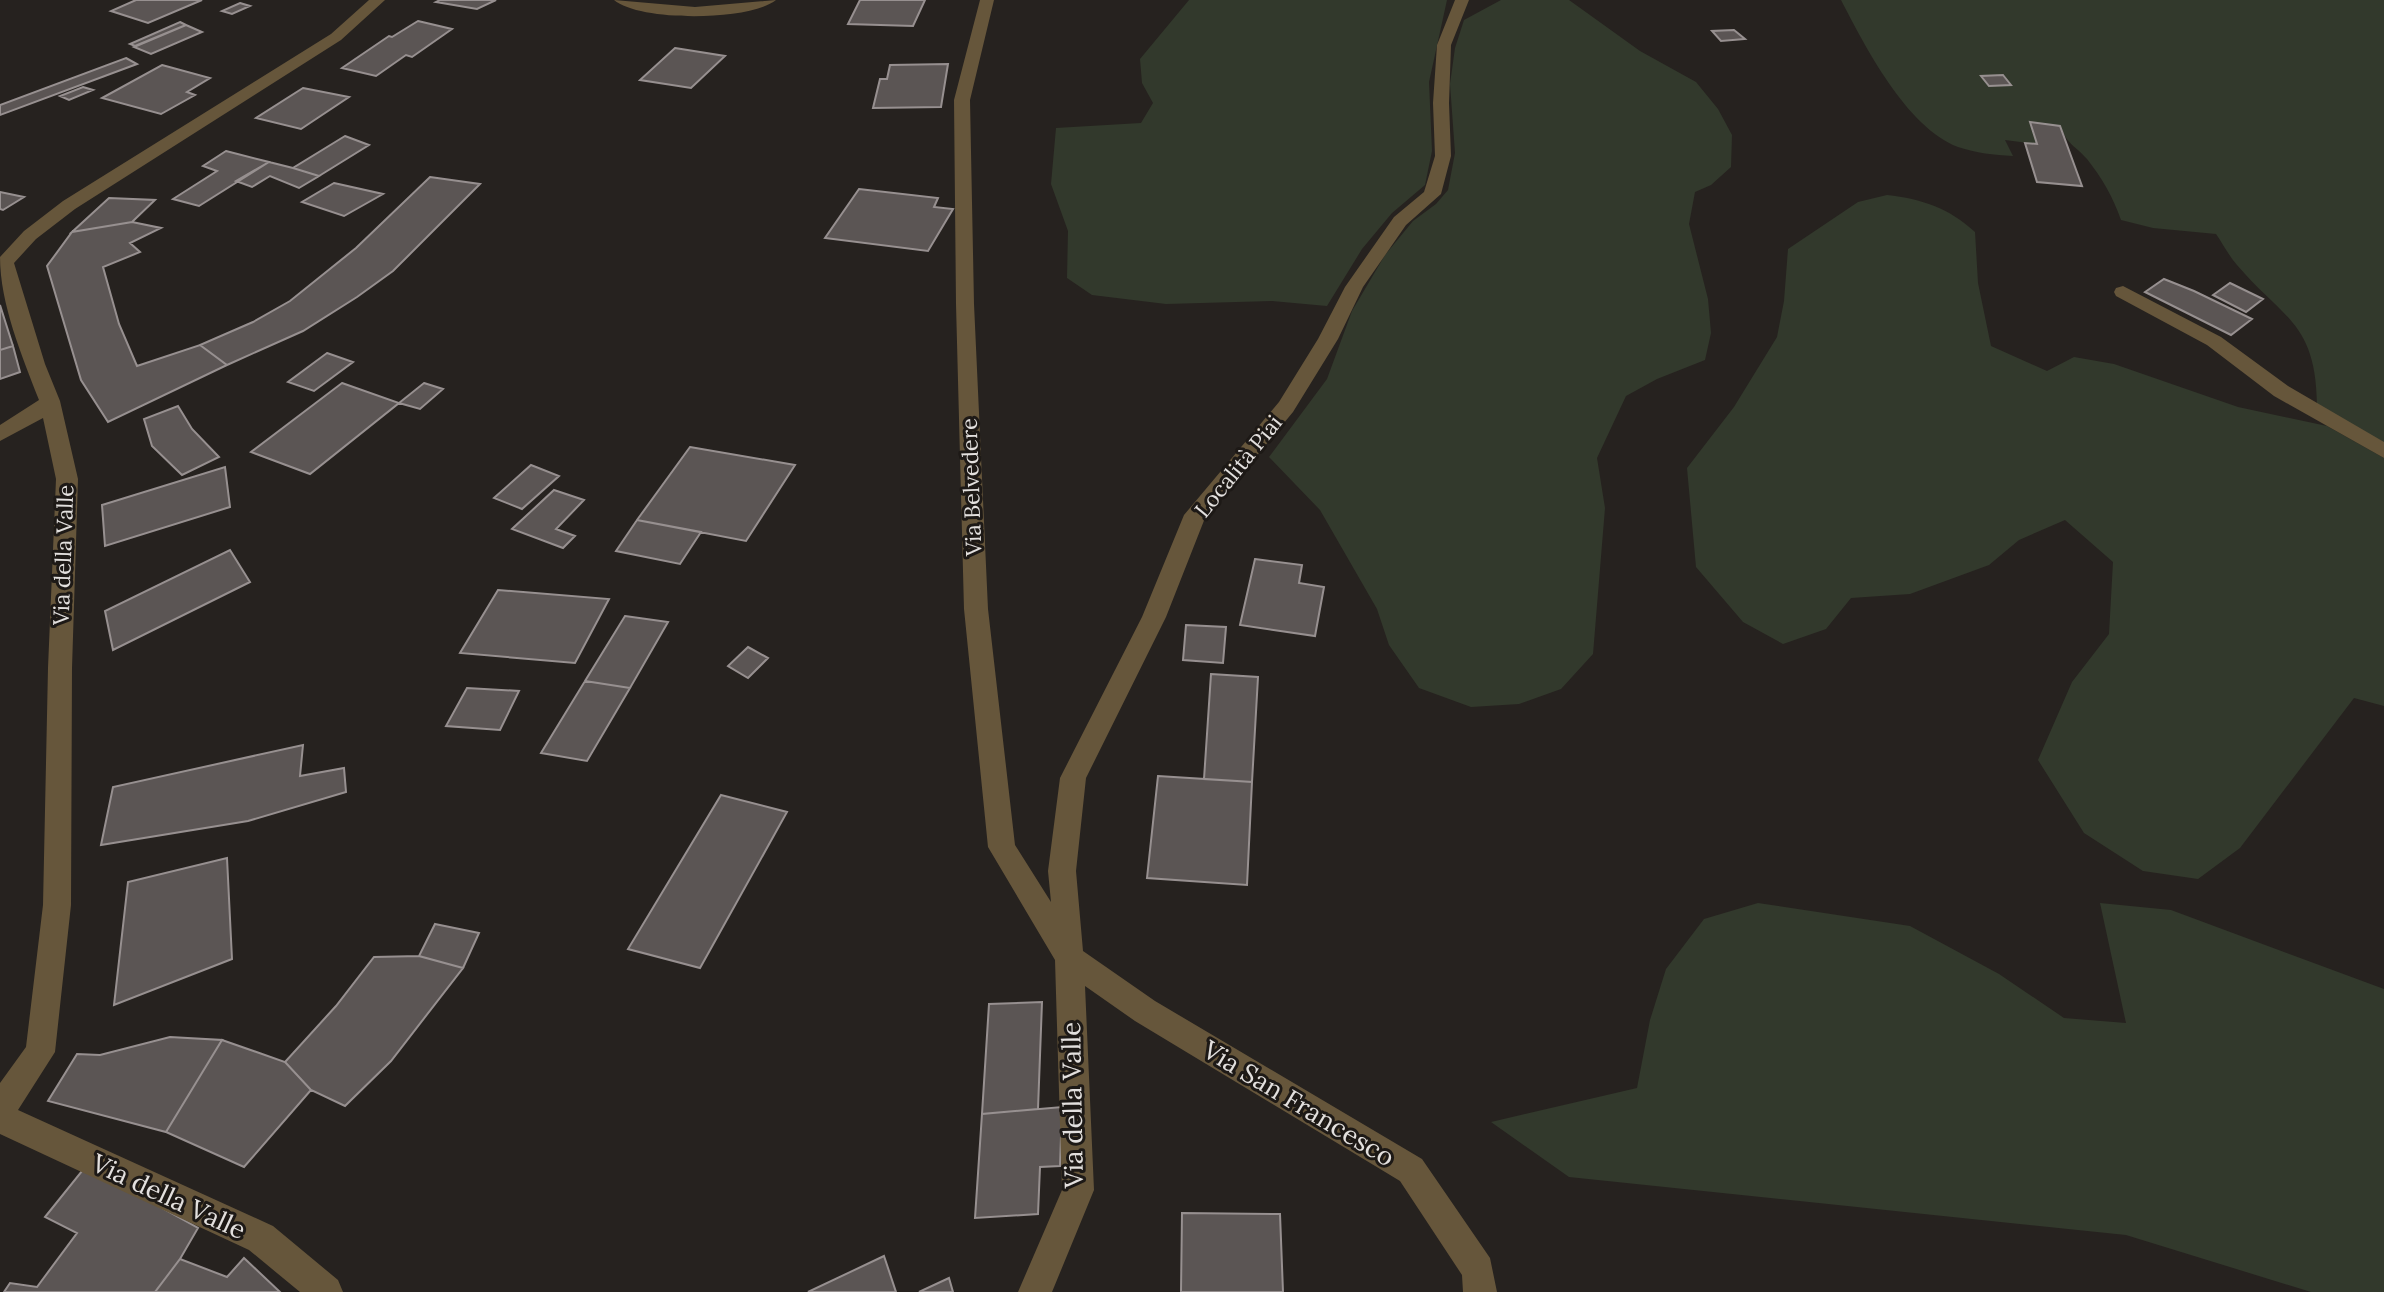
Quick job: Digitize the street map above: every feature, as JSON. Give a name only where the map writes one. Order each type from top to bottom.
[{"type":"street","name":"Via della Valle","points":[[0,1109],[40,1052],[57,905],[60,668],[67,479],[50,401],[2,262],[30,235],[69,205],[336,37],[378,0]]},
{"type":"street","points":[[621,0],[639,6],[700,13],[746,7],[769,0]]},
{"type":"street","name":"Via Belvedere","points":[[987,0],[962,100],[976,609],[1002,847],[1069,958]]},
{"type":"street","name":"Località Piai","points":[[1069,958],[1062,871],[1073,778],[1154,617],[1195,515],[1286,407],[1328,339],[1354,287],[1400,221],[1432,194],[1443,156],[1441,103],[1444,45],[1462,0]]},
{"type":"street","points":[[2123,292],[2214,341],[2281,391],[2384,451]]},
{"type":"street","points":[[0,434],[40,411],[50,401]]},
{"type":"street","name":"Via della Valle","points":[[1035,1292],[1078,1190],[1069,958]]},
{"type":"street","name":"Via San Francesco","points":[[1069,958],[1145,1011],[1411,1170],[1478,1270],[1480,1292]]},
{"type":"street","name":"Via della Valle","points":[[0,1118],[261,1238],[326,1292]]},
{"type":"green space","points":[[1189,0],[1447,0],[1429,82],[1432,151],[1425,185],[1392,213],[1362,249],[1327,306],[1272,301],[1166,304],[1092,295],[1067,278],[1068,231],[1051,184],[1056,128],[1141,123],[1153,103],[1142,83],[1140,59]]},
{"type":"green space","points":[[1501,0],[1569,0],[1640,51],[1696,82],[1718,109],[1732,135],[1731,167],[1711,185],[1695,192],[1689,224],[1708,299],[1711,333],[1705,360],[1657,379],[1626,396],[1597,458],[1605,508],[1593,654],[1561,689],[1519,704],[1471,707],[1419,688],[1389,645],[1377,609],[1320,510],[1269,457],[1327,379],[1352,311],[1385,255],[1413,221],[1436,204],[1448,190],[1455,153],[1450,84],[1455,48],[1464,20]]},
{"type":"green space","points":[[1841,0],[2384,0],[2384,444],[2317,405],[2311,356],[2303,338],[2294,324],[2237,265],[2216,234],[2153,228],[2121,220],[2102,181],[2087,159],[2069,142],[2060,126],[2030,123],[2037,144],[2005,140],[2013,156],[1965,149],[1939,137],[1904,104],[1862,40]]},
{"type":"green space","points":[[1887,195],[1934,206],[1975,232],[1978,283],[1991,346],[2047,371],[2074,357],[2114,364],[2238,407],[2327,426],[2384,458],[2384,706],[2354,698],[2240,848],[2198,879],[2143,871],[2084,833],[2038,760],[2072,682],[2109,634],[2113,562],[2065,520],[2019,540],[1989,565],[1910,594],[1851,598],[1826,629],[1783,644],[1743,622],[1696,567],[1687,468],[1734,407],[1777,337],[1784,301],[1788,249],[1858,202]]},
{"type":"green space","points":[[1758,903],[1910,926],[1999,974],[2064,1018],[2126,1023],[2100,903],[2171,910],[2384,989],[2384,1292],[2311,1292],[2126,1235],[1569,1177],[1491,1122],[1637,1088],[1650,1020],[1666,969],[1704,919]]},
{"type":"building","points":[[136,0],[202,0],[148,23],[111,11]]},
{"type":"building","points":[[496,0],[477,9],[436,2]]},
{"type":"building","points":[[860,0],[925,0],[913,26],[848,24]]},
{"type":"building","points":[[240,3],[250,6],[232,14],[222,11]]},
{"type":"building","points":[[418,21],[452,29],[412,57],[406,55],[376,76],[342,68],[389,36]]},
{"type":"building","points":[[180,22],[186,25],[135,46],[130,44]]},
{"type":"building","points":[[186,25],[202,32],[151,54],[134,47]]},
{"type":"building","points":[[1734,30],[1745,39],[1721,41],[1712,31]]},
{"type":"building","points":[[675,48],[725,56],[691,88],[640,80]]},
{"type":"building","points":[[126,58],[137,64],[0,115],[0,105]]},
{"type":"building","points":[[948,64],[941,107],[873,108],[880,79],[887,79],[890,65]]},
{"type":"building","points":[[162,65],[210,78],[187,92],[195,95],[161,114],[102,98]]},
{"type":"building","points":[[2003,75],[2011,85],[1989,86],[1981,76]]},
{"type":"building","points":[[83,87],[93,90],[69,100],[60,96]]},
{"type":"building","points":[[303,88],[349,97],[301,129],[256,118]]},
{"type":"building","points":[[2030,122],[2060,126],[2082,186],[2037,182],[2025,143],[2037,144]]},
{"type":"building","points":[[345,136],[369,145],[319,176],[293,168]]},
{"type":"building","points":[[226,151],[269,162],[199,206],[173,199],[217,171],[203,166]]},
{"type":"building","points":[[269,162],[319,176],[299,188],[270,176],[252,187],[236,181]]},
{"type":"building","points":[[430,177],[480,184],[393,271],[303,331],[227,365],[200,345],[253,322],[290,301],[356,248]]},
{"type":"building","points":[[334,183],[383,194],[344,216],[302,202]]},
{"type":"building","points":[[859,189],[938,198],[934,207],[953,209],[928,251],[825,238]]},
{"type":"building","points":[[0,192],[24,197],[3,210],[0,209]]},
{"type":"building","points":[[109,198],[155,200],[132,222],[72,232]]},
{"type":"building","points":[[132,222],[161,228],[130,243],[140,252],[103,267],[119,324],[137,366],[200,345],[227,365],[108,422],[81,380],[47,266],[72,232]]},
{"type":"building","points":[[2164,279],[2252,319],[2231,335],[2145,292]]},
{"type":"building","points":[[2230,283],[2263,299],[2246,312],[2213,295]]},
{"type":"building","points":[[0,305],[13,346],[0,350]]},
{"type":"building","points":[[13,346],[20,372],[0,379],[0,350]]},
{"type":"building","points":[[327,353],[353,362],[314,391],[288,382]]},
{"type":"building","points":[[342,383],[399,403],[310,474],[251,452]]},
{"type":"building","points":[[424,383],[443,389],[420,409],[399,403]]},
{"type":"building","points":[[178,406],[192,429],[219,457],[182,475],[152,446],[144,419]]},
{"type":"building","points":[[690,447],[795,465],[746,541],[637,520]]},
{"type":"building","points":[[531,465],[559,476],[522,509],[494,498]]},
{"type":"building","points":[[225,467],[230,507],[105,546],[102,505]]},
{"type":"building","points":[[554,490],[584,500],[556,529],[575,536],[563,548],[512,529]]},
{"type":"building","points":[[637,520],[701,532],[680,564],[616,551]]},
{"type":"building","points":[[230,550],[250,582],[113,650],[105,611]]},
{"type":"building","points":[[1255,559],[1302,565],[1299,583],[1324,587],[1315,636],[1240,625]]},
{"type":"building","points":[[498,590],[609,599],[575,663],[460,653]]},
{"type":"building","points":[[625,616],[668,622],[630,688],[585,681]]},
{"type":"building","points":[[1186,625],[1226,627],[1223,663],[1183,660]]},
{"type":"building","points":[[748,647],[768,658],[748,678],[728,666]]},
{"type":"building","points":[[1211,674],[1258,677],[1252,782],[1204,779]]},
{"type":"building","points":[[585,681],[630,688],[587,761],[541,753]]},
{"type":"building","points":[[467,688],[519,691],[500,730],[446,726]]},
{"type":"building","points":[[303,745],[300,776],[344,768],[346,792],[248,821],[101,845],[113,787]]},
{"type":"building","points":[[1158,776],[1252,782],[1247,885],[1147,878]]},
{"type":"building","points":[[721,795],[787,812],[700,968],[628,949]]},
{"type":"building","points":[[227,858],[232,959],[114,1005],[128,882]]},
{"type":"building","points":[[435,924],[479,933],[463,968],[419,956]]},
{"type":"building","points":[[419,956],[463,968],[391,1061],[345,1106],[311,1090],[285,1062],[336,1006],[374,957]]},
{"type":"building","points":[[1042,1002],[1038,1109],[982,1114],[989,1004]]},
{"type":"building","points":[[170,1037],[222,1040],[166,1132],[48,1101],[77,1054],[100,1055]]},
{"type":"building","points":[[222,1040],[285,1062],[311,1090],[244,1167],[166,1132]]},
{"type":"building","points":[[1062,1107],[1060,1166],[1040,1167],[1038,1214],[975,1218],[982,1114]]},
{"type":"building","points":[[86,1166],[198,1228],[180,1259],[155,1292],[4,1292],[10,1283],[37,1287],[77,1233],[45,1217]]},
{"type":"building","points":[[1182,1213],[1280,1214],[1283,1292],[1181,1292]]},
{"type":"building","points":[[884,1256],[896,1292],[808,1292]]},
{"type":"building","points":[[244,1258],[280,1292],[155,1292],[180,1259],[227,1277]]},
{"type":"building","points":[[949,1278],[953,1292],[919,1292]]}]
